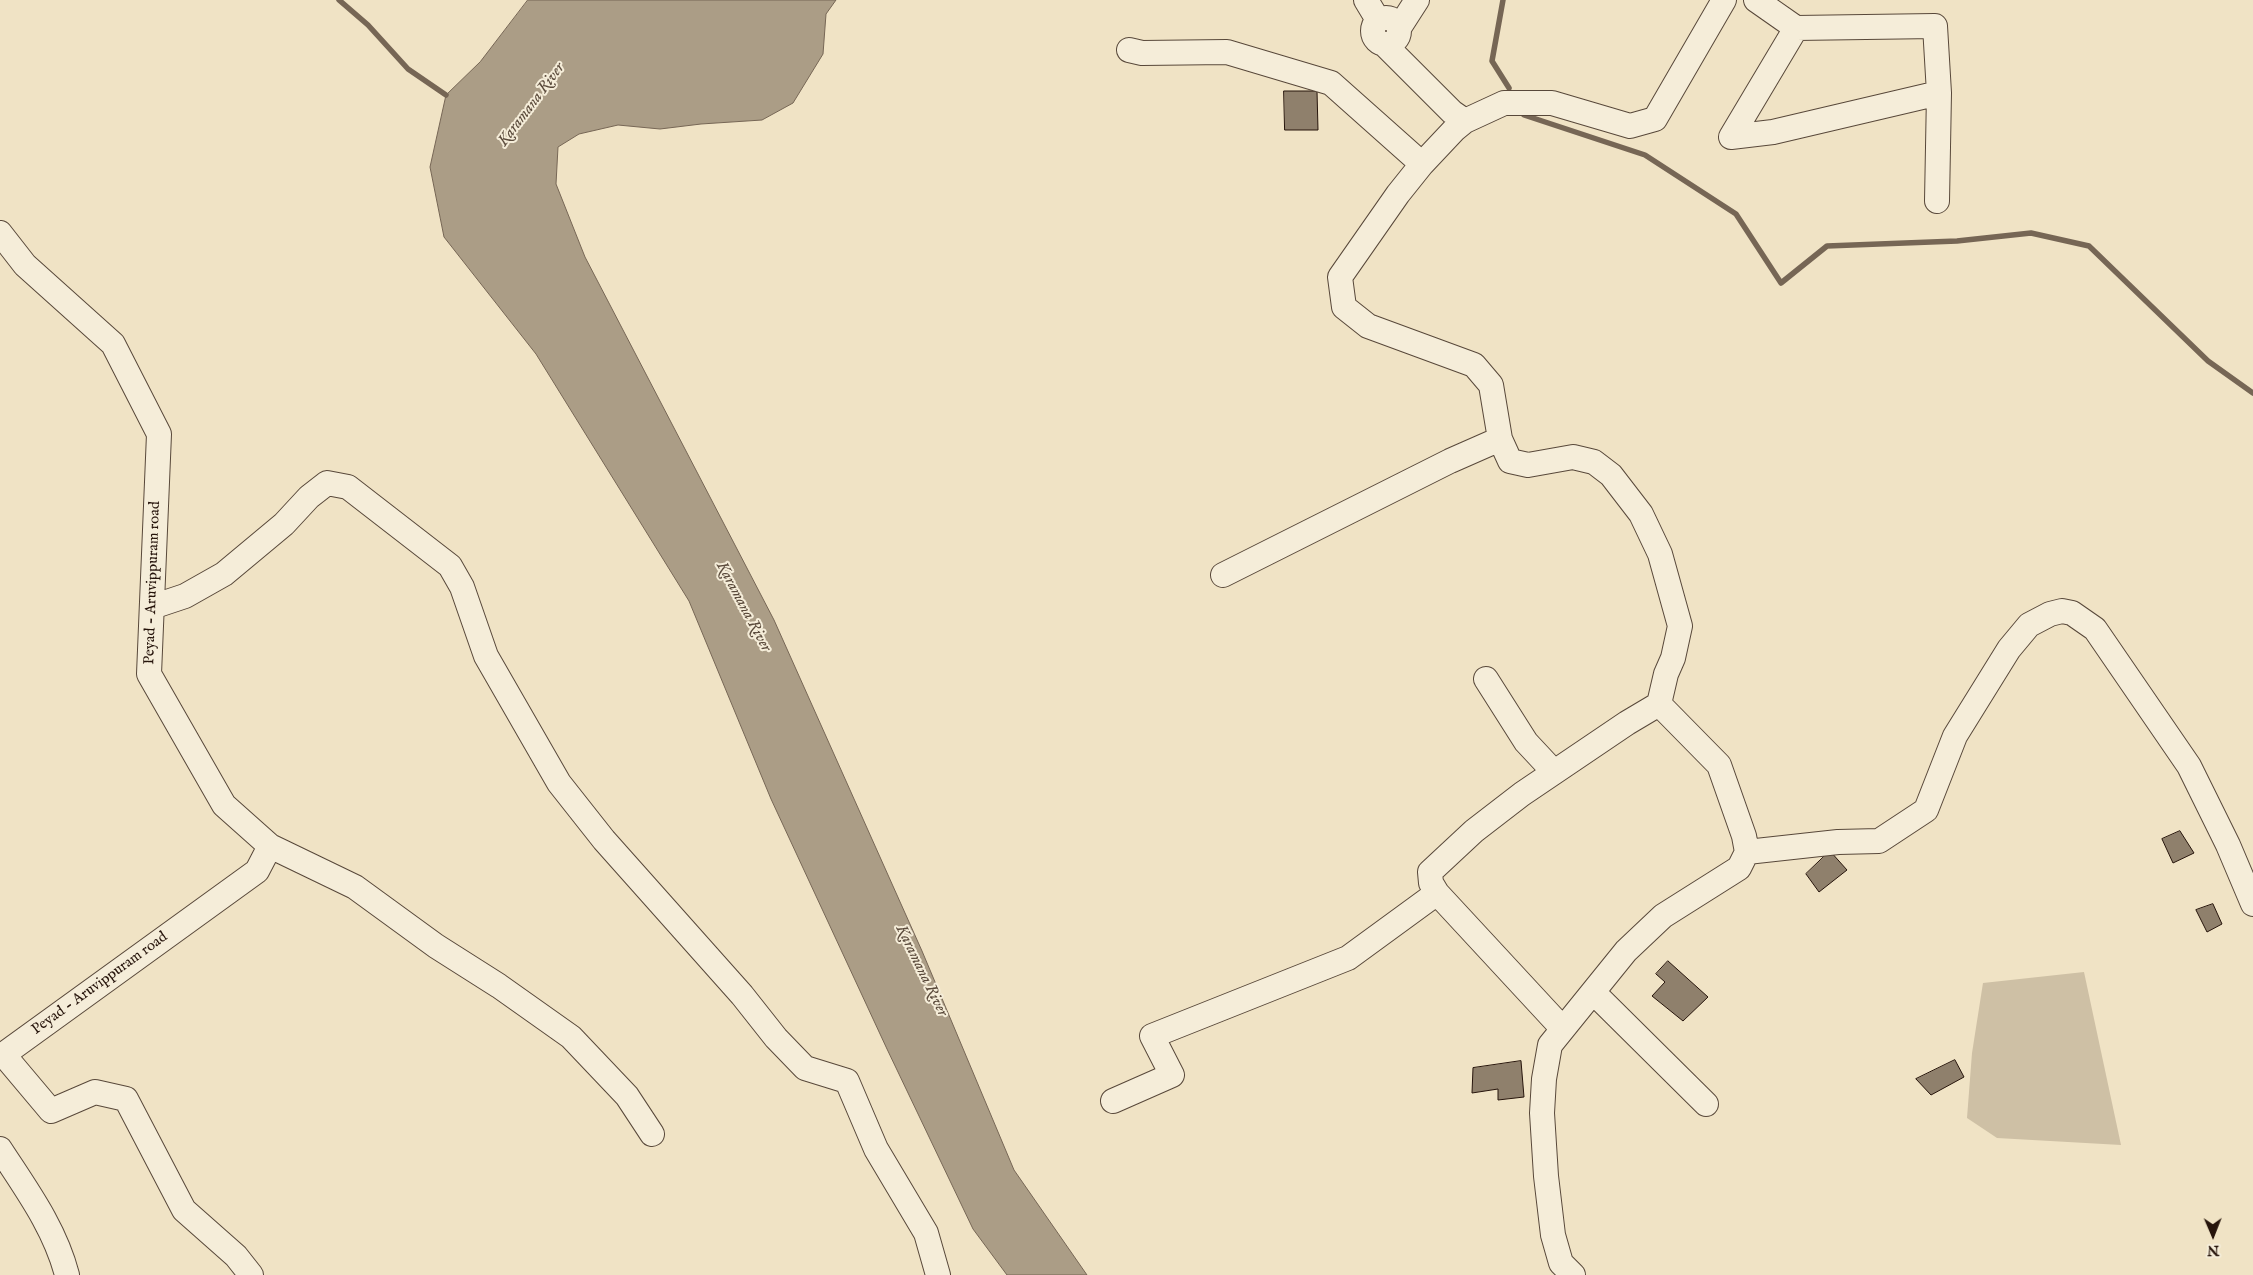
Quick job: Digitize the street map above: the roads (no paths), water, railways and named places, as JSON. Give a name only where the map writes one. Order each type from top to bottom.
[{"type":"street","points":[[1366,0],[1387,31],[1452,112],[1465,121]]},
{"type":"street","points":[[1387,31],[1417,0]]},
{"type":"street","points":[[1562,1028],[1437,893],[1431,883],[1430,872],[1474,831],[1554,772],[1659,704],[1666,674],[1673,658],[1680,626],[1660,554],[1640,514],[1611,474],[1594,462],[1573,457],[1528,465],[1510,461],[1500,439],[1491,385],[1474,365],[1368,326],[1344,307],[1340,277],[1398,194],[1422,164],[1465,121],[1504,103],[1552,103],[1630,126],[1655,119],[1724,0]]},
{"type":"street","points":[[1756,0],[1796,28],[1935,26],[1939,93],[1937,201]]},
{"type":"street","points":[[1796,28],[1732,137],[1773,132],[1939,93]]},
{"type":"street","points":[[1129,50],[1142,53],[1227,52],[1331,83],[1422,164]]},
{"type":"street","name":"Peyad - Aruvippuram road","points":[[0,233],[25,264],[112,344],[159,434],[149,674],[224,805],[270,846],[257,871],[2,1055]]},
{"type":"street","points":[[1222,575],[1450,461],[1500,439]]},
{"type":"street","points":[[152,606],[185,596],[224,574],[284,524],[309,497],[327,483],[348,488],[450,566],[462,586],[486,656],[559,783],[604,840],[742,995],[776,1038],[805,1068],[847,1081],[876,1149],[926,1233],[938,1275]]},
{"type":"street","points":[[1747,852],[1838,842],[1879,841],[1926,810],[1955,736],[2010,649],[2029,625],[2050,614],[2062,611],[2072,613],[2095,629],[2189,766],[2228,845],[2253,904]]},
{"type":"street","points":[[1486,678],[1526,742],[1554,772]]},
{"type":"street","points":[[1573,1275],[1560,1263],[1553,1235],[1546,1176],[1542,1112],[1544,1079],[1550,1045],[1626,951],[1663,916],[1739,868],[1747,852],[1744,836],[1719,765],[1659,704]]},
{"type":"street","points":[[270,846],[355,887],[436,946],[499,986],[571,1037],[627,1096],[652,1134]]},
{"type":"street","points":[[1113,1101],[1172,1076],[1152,1036],[1348,958],[1437,893]]},
{"type":"street","points":[[1593,992],[1706,1104]]},
{"type":"street","points":[[2,1055],[51,1111],[95,1092],[126,1099],[184,1210],[236,1256],[250,1275]]},
{"type":"street","points":[[0,1149],[38,1207],[62,1255],[67,1275]]},
{"type":"water","name":"Karamana River","points":[[528,0],[836,0],[826,14],[823,54],[793,103],[762,120],[660,129],[618,125],[579,134],[558,147],[556,184],[585,257],[774,620],[922,951],[1014,1170],[1087,1275],[1007,1275],[973,1229],[771,799],[689,601],[536,354],[444,237],[430,167],[446,95],[480,62]]},
{"type":"waterway","points":[[339,0],[368,25],[408,69],[446,95]]},
{"type":"waterway","points":[[1503,0],[1492,61],[1509,88]]},
{"type":"waterway","points":[[1524,115],[1645,155],[1736,214],[1781,283],[1827,246],[1957,241],[2031,233],[2089,246],[2208,361],[2253,393]]}]
